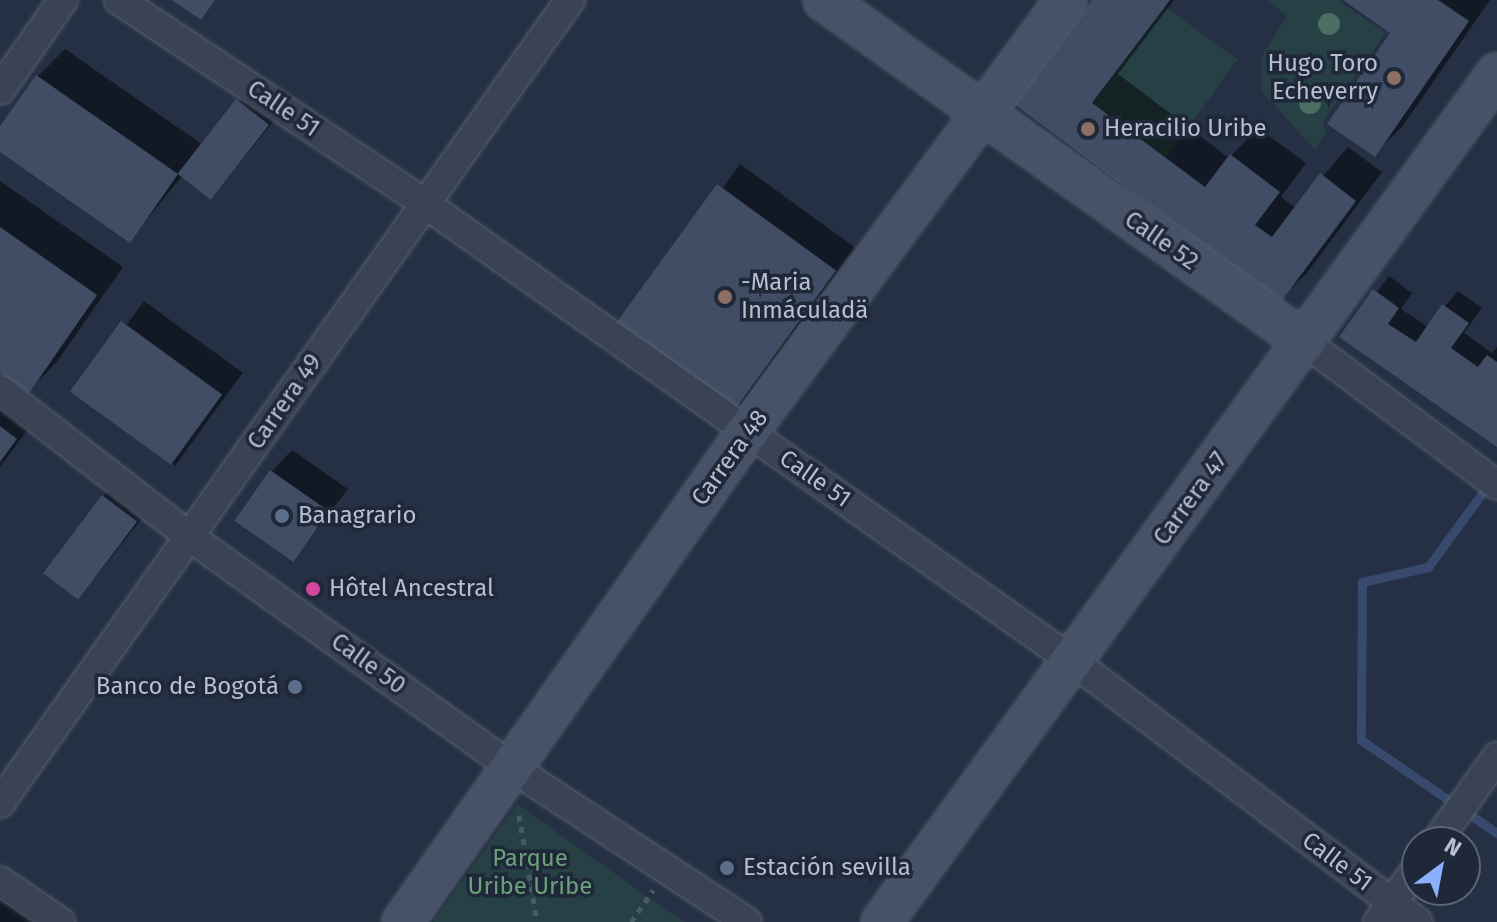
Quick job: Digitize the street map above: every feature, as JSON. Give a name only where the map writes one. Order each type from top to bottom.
[{"type":"main road","name":"Calle 52","points":[[824,0],[983,117],[1305,342]]},
{"type":"main road","name":"Carrera 48","points":[[403,922],[748,431],[983,117],[1066,0]]},
{"type":"main road","name":"Carrera 47","points":[[882,922],[1074,662],[1497,74]]},
{"type":"street","points":[[0,90],[63,0]]},
{"type":"street","name":"Calle 51","points":[[119,0],[424,203],[1074,662],[1385,913],[1418,922]]},
{"type":"street","name":"Carrera 49","points":[[0,803],[570,0]]},
{"type":"street","name":"Calle 52","points":[[1305,342],[1497,485]]},
{"type":"street","name":"Calle 50","points":[[0,390],[190,537],[511,767],[747,922]]},
{"type":"street","points":[[1447,826],[1497,757]]},
{"type":"street","points":[[0,881],[60,922]]},
{"type":"street","points":[[1385,913],[1401,890]]},
{"type":"path","points":[[511,767],[537,922]]},
{"type":"path","points":[[631,922],[667,870]]},
{"type":"green space","points":[[1268,0],[1337,0],[1386,33],[1323,121],[1326,132],[1315,150],[1261,90],[1262,56],[1287,16]]},
{"type":"green space","points":[[1164,6],[1238,59],[1166,158],[1092,105]]},
{"type":"green space","name":"Parque Uribe Uribe","points":[[517,804],[648,897],[685,922],[433,922]]},
{"type":"building","points":[[172,0],[215,0],[201,20]]},
{"type":"building","name":"Heracilio Uribe","points":[[1092,0],[1170,0],[1092,103],[1205,187],[1230,154],[1280,192],[1255,225],[1272,237],[1320,173],[1356,201],[1280,303],[1014,104]]},
{"type":"building","name":"Hugo Toro Echeverry","points":[[1343,0],[1438,0],[1469,21],[1375,157],[1327,124],[1390,33]]},
{"type":"building","points":[[36,75],[178,174],[130,243],[0,152],[0,126]]},
{"type":"building","points":[[236,99],[269,125],[211,200],[178,174]]},
{"type":"building","name":"-Maria Inmáculadä","points":[[717,184],[836,270],[735,410],[616,323]]},
{"type":"building","points":[[0,227],[97,295],[29,393],[0,372]]},
{"type":"building","points":[[1373,289],[1399,308],[1388,324],[1416,342],[1442,304],[1469,323],[1451,348],[1478,367],[1487,355],[1497,362],[1497,447],[1339,337]]},
{"type":"building","points":[[121,321],[222,394],[171,465],[70,391]]},
{"type":"building","points":[[0,426],[17,439],[0,462]]},
{"type":"building","name":"Banagrario","points":[[270,470],[329,511],[293,562],[234,521]]},
{"type":"building","points":[[102,495],[137,521],[78,600],[43,573]]},
{"type":"waterway","points":[[1488,485],[1428,567],[1362,582],[1361,740],[1497,833]]},
{"type":"place","name":"Hugo Toro Echeverry","points":[[1394,78]]},
{"type":"place","name":"Heracilio Uribe","points":[[1088,129]]},
{"type":"place","name":"-Maria Inmáculadä","points":[[725,297]]},
{"type":"place","name":"Banagrario","points":[[282,516]]},
{"type":"place","name":"Hôtel Ancestral","points":[[313,589]]},
{"type":"place","name":"Banco de Bogotá","points":[[295,687]]},
{"type":"place","name":"Estación sevilla","points":[[727,868]]}]
